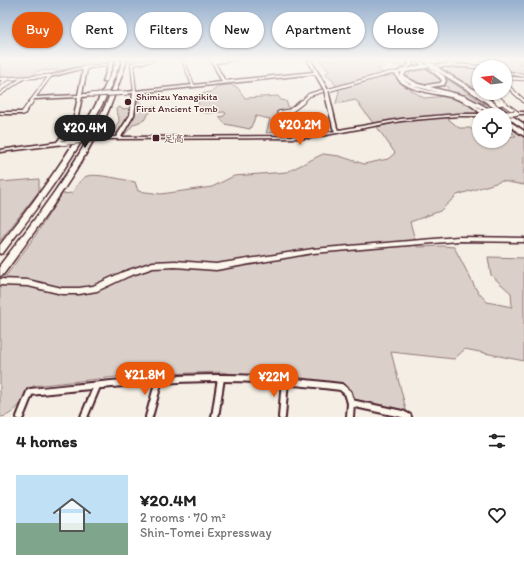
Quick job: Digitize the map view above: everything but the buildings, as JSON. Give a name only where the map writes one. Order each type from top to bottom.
[{"type":"highway","points":[[76,148],[98,103],[106,79]]},
{"type":"highway","points":[[0,251],[43,195],[76,148],[101,102],[111,79]]},
{"type":"highway","points":[[0,272],[55,195],[88,144],[119,79]]},
{"type":"highway","points":[[404,79],[416,85],[464,97],[485,108]]},
{"type":"highway","points":[[408,79],[420,84],[434,86],[443,83],[443,79]]},
{"type":"highway","points":[[449,79],[492,108]]},
{"type":"highway","points":[[453,79],[478,94],[524,126]]},
{"type":"highway","points":[[495,100],[524,126]]},
{"type":"highway","points":[[512,122],[524,132]]},
{"type":"highway","points":[[512,124],[524,132]]},
{"type":"street","points":[[0,94],[21,79]]},
{"type":"street","points":[[0,113],[23,113],[48,79]]},
{"type":"street","points":[[60,143],[75,121],[83,79]]},
{"type":"street","points":[[118,137],[132,115],[135,92],[134,79]]},
{"type":"street","points":[[191,79],[193,85]]},
{"type":"street","points":[[35,98],[126,93],[250,79]]},
{"type":"street","points":[[319,79],[326,90],[335,128],[338,132]]},
{"type":"street","points":[[329,90],[367,79]]},
{"type":"street","points":[[399,79],[406,84],[456,97],[477,108]]},
{"type":"street","points":[[512,90],[524,101]]},
{"type":"street","points":[[315,136],[279,113],[290,111],[298,106],[308,95],[322,92]]},
{"type":"street","points":[[518,96],[524,95]]},
{"type":"street","points":[[499,100],[516,113]]},
{"type":"street","points":[[512,113],[524,113]]},
{"type":"street","points":[[0,150],[118,137],[315,136],[401,120],[472,115]]},
{"type":"street","points":[[0,282],[15,282],[62,290],[79,291],[94,289],[126,274],[152,265],[176,264],[216,267],[313,251],[458,239],[524,240]]},
{"type":"street","points":[[215,417],[221,378]]},
{"type":"street","points":[[20,417],[30,392],[159,380],[221,378],[285,380],[341,387],[348,394],[351,403],[350,417]]},
{"type":"street","points":[[149,417],[159,380]]},
{"type":"street","points":[[282,417],[285,380]]},
{"type":"street","points":[[84,417],[97,386]]},
{"type":"street","points":[[351,403],[402,414],[408,417]]},
{"type":"shaded area","points":[[331,79],[398,79],[411,87],[411,90],[424,98],[449,96],[474,108],[472,108],[472,113],[373,123],[356,100],[336,104],[339,91]]},
{"type":"shaded area","points":[[440,79],[442,82],[420,84],[412,80]]},
{"type":"shaded area","points":[[445,79],[447,79],[472,96],[472,99],[448,91],[448,87],[442,85],[446,83]]},
{"type":"shaded area","points":[[459,79],[472,79],[472,88]]},
{"type":"shaded area","points":[[230,85],[237,87],[245,98],[278,96],[281,100],[286,101],[289,109],[279,113],[285,119],[282,131],[266,133],[270,119],[256,116],[250,129],[225,124],[219,117],[224,116],[226,113],[224,112],[206,113],[199,111],[198,100],[202,94],[213,91],[219,86]]},
{"type":"shaded area","points":[[132,100],[140,101],[144,107],[157,106],[153,108],[144,120],[134,124],[125,134],[116,133],[115,127],[119,120],[116,109],[120,107],[122,109],[130,108],[130,103]]},
{"type":"shaded area","points":[[474,100],[479,100],[485,104]]},
{"type":"shaded area","points":[[446,117],[459,128],[470,128],[472,130],[472,148],[512,148],[512,136],[516,136],[512,133],[512,128],[524,137],[524,185],[502,181],[457,195],[440,211],[410,222],[417,247],[454,247],[477,291],[487,302],[512,307],[511,293],[491,275],[488,257],[524,258],[524,361],[465,349],[454,359],[391,352],[408,417],[361,406],[341,387],[270,380],[221,372],[134,375],[33,386],[15,410],[10,414],[0,417],[0,284],[33,239],[62,194],[72,193],[82,179],[91,175],[111,177],[135,182],[138,191],[161,194],[212,187],[234,176],[287,172],[323,154],[339,156],[364,164],[388,159],[395,153],[377,127],[399,122]]},
{"type":"shaded area","points":[[39,179],[39,191],[0,241],[0,182]]},
{"type":"place","name":"Shimizu Yanagikita First Ancient Tomb","points":[[128,102]]},
{"type":"place","name":"足高","points":[[156,138]]}]
